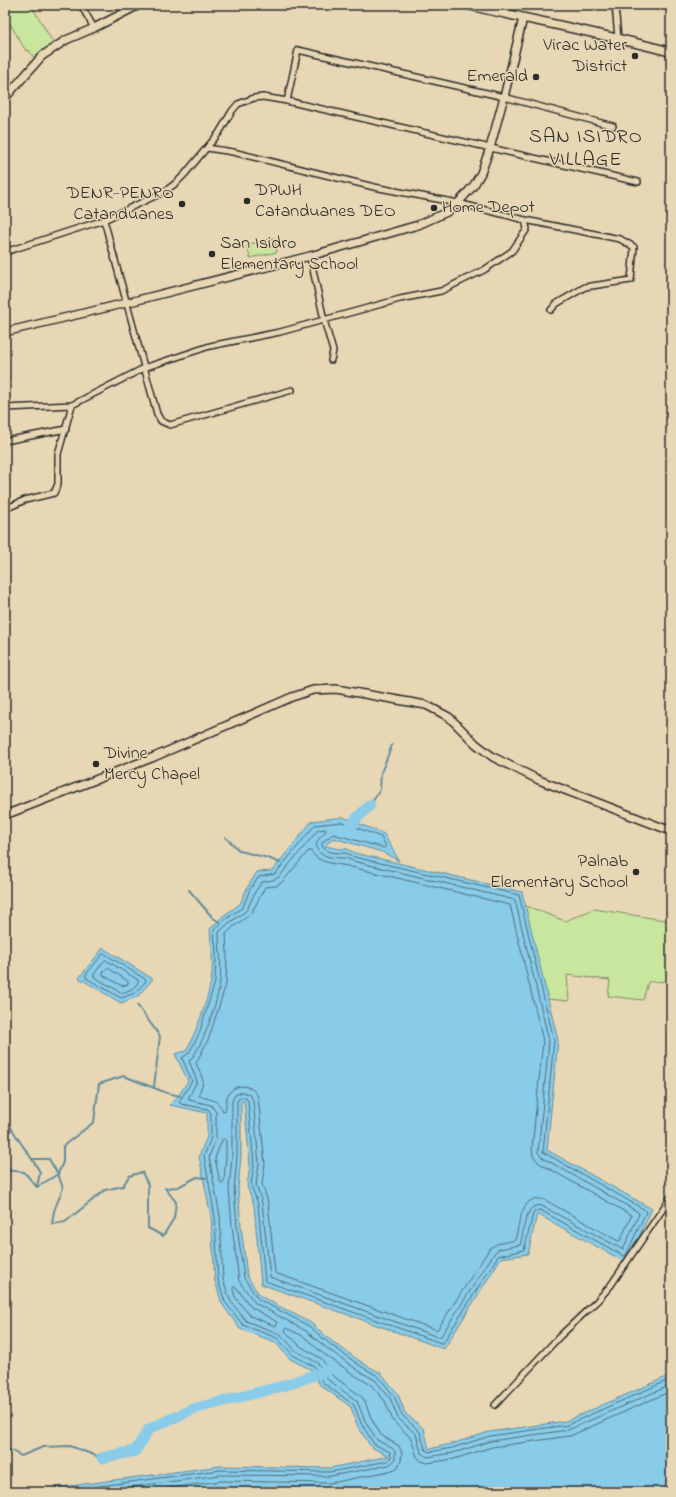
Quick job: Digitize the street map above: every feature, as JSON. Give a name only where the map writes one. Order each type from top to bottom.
[{"type":"main road","points":[[468,5],[618,38],[671,52]]},
{"type":"street","points":[[81,5],[94,28]]},
{"type":"street","points":[[5,98],[42,56],[66,40],[94,28],[139,5]]},
{"type":"street","points":[[615,5],[618,38]]},
{"type":"street","points":[[5,332],[310,256],[418,225],[448,212],[474,185],[481,173],[490,148],[504,97],[523,18]]},
{"type":"street","points":[[287,101],[298,50],[504,97],[613,126]]},
{"type":"street","points":[[5,252],[104,220],[164,192],[185,174],[207,148],[238,104],[254,98],[263,97],[287,101],[638,182]]},
{"type":"street","points":[[207,148],[233,152],[374,187],[458,203],[525,220],[620,239],[634,247],[631,280],[585,287],[556,304],[551,310]]},
{"type":"street","points":[[104,220],[157,414],[161,421],[170,425],[292,390]]},
{"type":"street","points":[[5,408],[72,405],[144,368],[210,346],[280,332],[400,299],[441,291],[484,270],[512,251],[527,229],[525,220]]},
{"type":"street","points":[[310,256],[324,320],[333,351],[331,360]]},
{"type":"street","points":[[5,509],[25,500],[54,493],[58,484],[58,454],[72,405]]},
{"type":"street","points":[[5,441],[66,429]]},
{"type":"street","points":[[5,815],[154,757],[292,697],[313,690],[336,688],[426,705],[449,717],[476,744],[493,757],[539,780],[671,831]]},
{"type":"street","points":[[495,1405],[560,1336],[597,1301],[627,1263],[671,1197]]},
{"type":"green space","points":[[5,5],[37,5],[34,10],[54,44],[33,57],[29,50],[26,51],[5,15]]},
{"type":"green space","points":[[274,238],[277,252],[250,258],[247,245]]},
{"type":"green space","points":[[524,905],[565,921],[594,909],[671,921],[671,981],[648,982],[643,1000],[608,996],[610,980],[567,975],[569,1001],[547,999]]},
{"type":"water","points":[[343,817],[384,834],[399,861],[382,852],[333,838],[325,846],[341,849],[345,848],[355,853],[522,892],[558,1040],[547,1150],[652,1209],[627,1263],[537,1214],[528,1254],[501,1258],[444,1349],[261,1284],[254,1205],[247,1186],[250,1165],[244,1100],[241,1102],[241,1157],[238,1188],[247,1276],[260,1296],[311,1323],[333,1342],[364,1364],[381,1373],[398,1394],[405,1413],[424,1429],[429,1449],[489,1432],[566,1421],[671,1375],[671,1492],[24,1492],[220,1466],[330,1468],[389,1456],[371,1447],[357,1425],[351,1407],[320,1385],[312,1370],[290,1359],[275,1342],[240,1329],[222,1304],[215,1281],[211,1217],[199,1156],[207,1137],[207,1113],[170,1105],[188,1081],[175,1054],[186,1051],[207,999],[212,968],[210,929],[223,916],[240,904],[247,888],[257,872],[272,871],[312,821]]},
{"type":"water","points":[[103,948],[153,979],[137,997],[121,1003],[79,978]]},
{"type":"waterway","points":[[370,805],[380,790],[381,773],[392,745]]},
{"type":"waterway","points":[[343,830],[352,827],[354,821],[370,805]]},
{"type":"waterway","points":[[225,837],[240,851],[268,858],[280,863]]},
{"type":"waterway","points":[[189,890],[213,918],[220,922]]},
{"type":"waterway","points":[[137,1005],[160,1036],[154,1087]]},
{"type":"waterway","points":[[5,1170],[24,1172],[37,1187],[58,1174],[63,1162],[63,1146],[94,1122],[99,1084],[124,1076],[167,1093],[180,1096]]},
{"type":"waterway","points":[[5,1115],[12,1130],[40,1172],[37,1187]]},
{"type":"waterway","points":[[33,1159],[49,1159],[58,1174],[63,1188],[54,1211],[52,1224],[65,1222],[105,1190],[123,1186],[129,1176],[142,1172],[148,1185],[148,1228],[163,1236],[174,1218],[176,1202],[165,1188],[178,1187],[197,1177],[206,1178]]},
{"type":"waterway","points":[[102,1458],[135,1451],[149,1429],[193,1409],[283,1386],[328,1370]]},
{"type":"waterway","points":[[5,1447],[21,1456],[43,1447],[70,1446],[102,1458]]},
{"type":"place","name":"Virac Water District","points":[[635,56]]},
{"type":"place","name":"Emerald","points":[[536,77]]},
{"type":"place","name":"DPWH Catanduanes DEO","points":[[247,201]]},
{"type":"place","name":"DENR-PENRO Catanduanes","points":[[182,204]]},
{"type":"place","name":"Home Depot","points":[[434,208]]},
{"type":"place","name":"San Isidro Elementary School","points":[[212,254]]},
{"type":"place","name":"Divine Mercy Chapel","points":[[96,764]]},
{"type":"place","name":"Palnab Elementary School","points":[[636,872]]},
{"type":"district","name":"SAN ISIDRO VILLAGE","points":[[586,148]]}]
